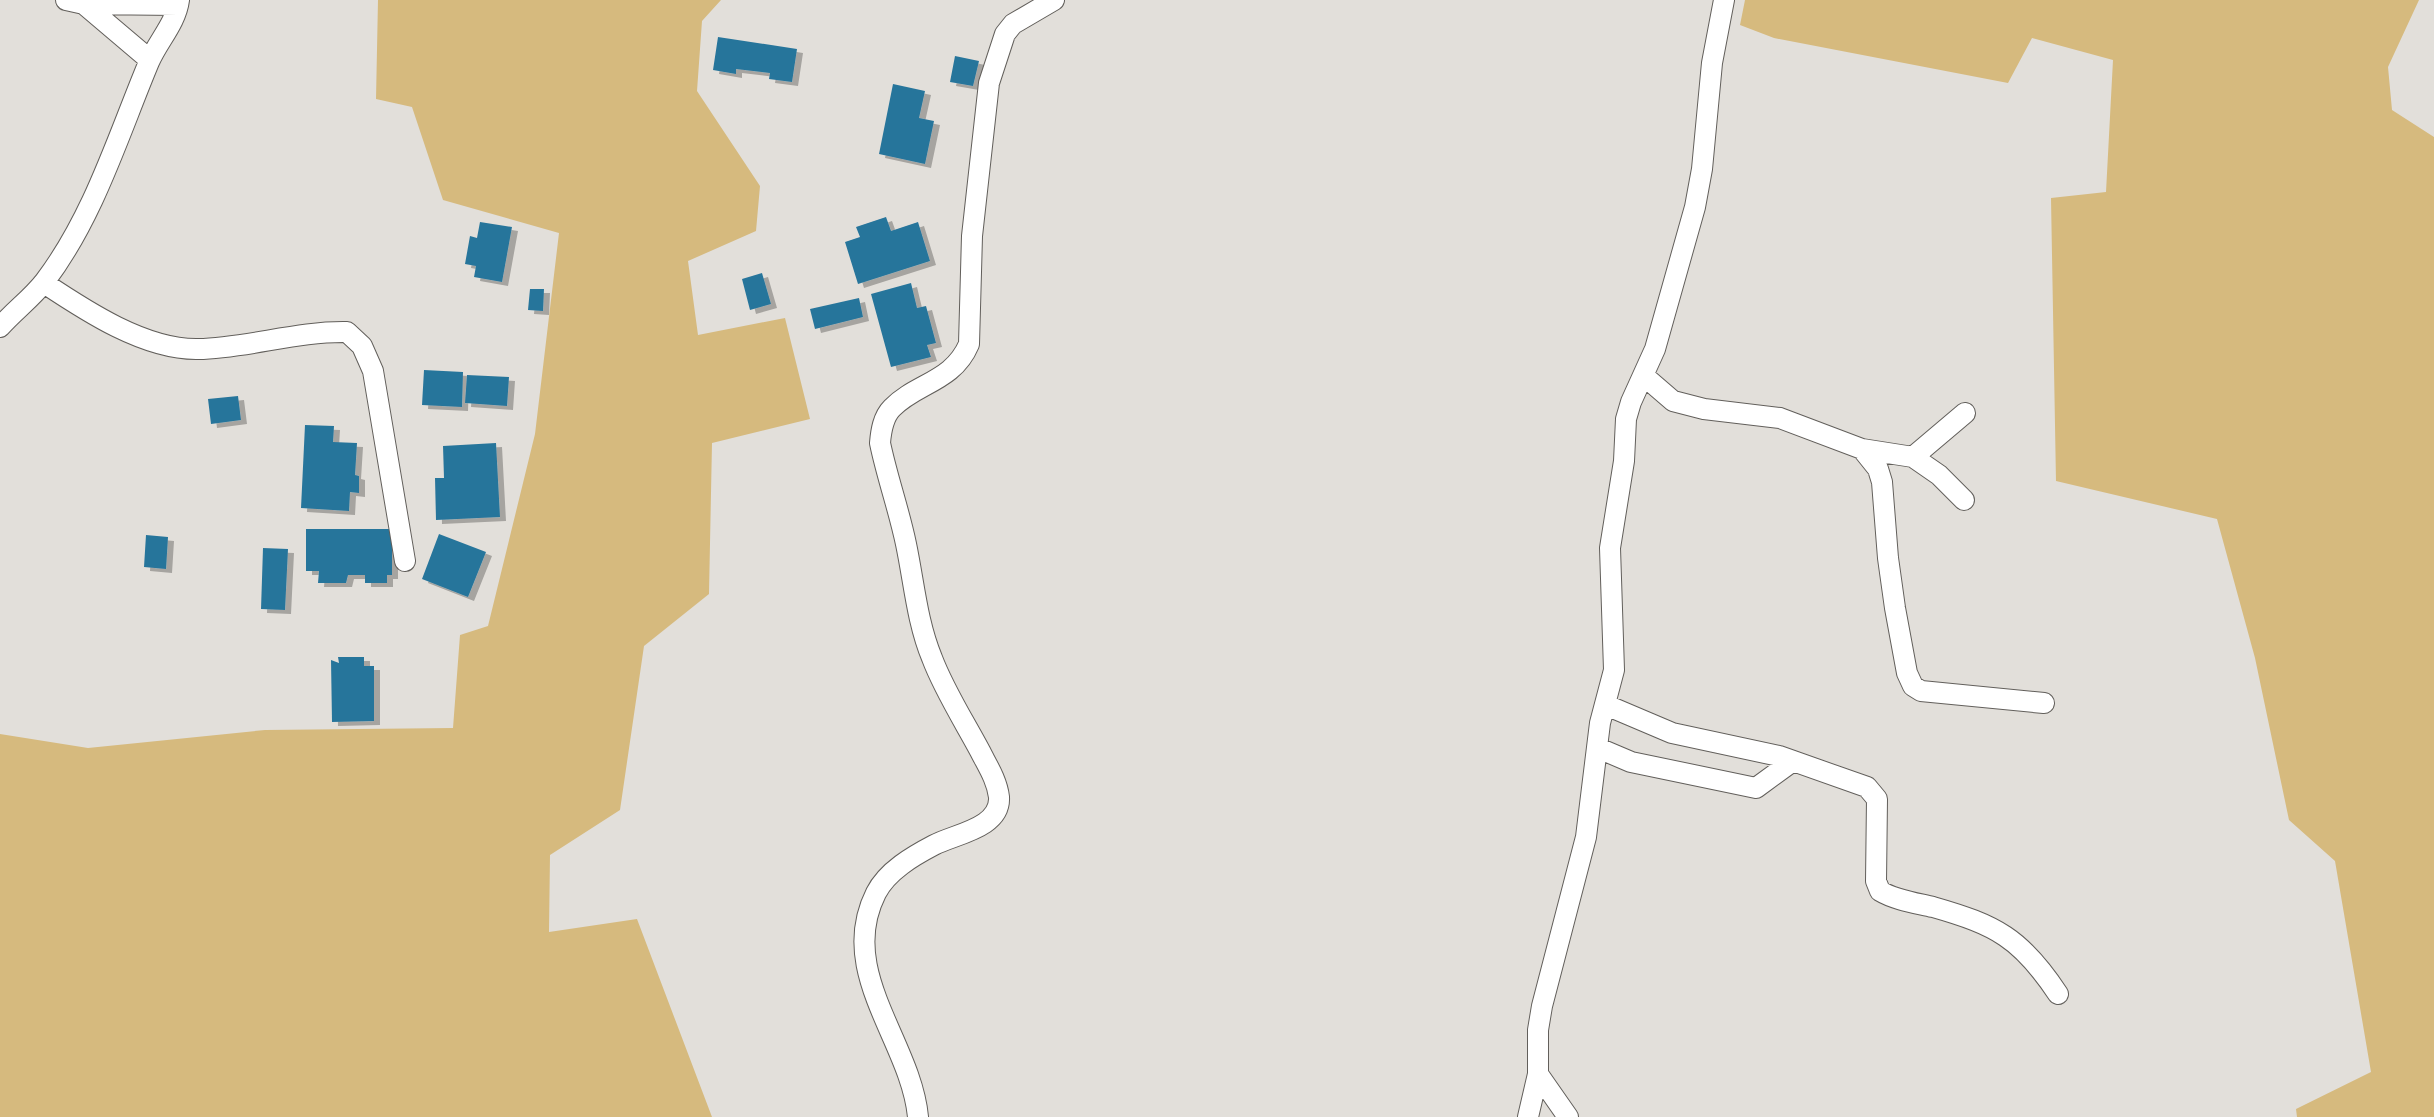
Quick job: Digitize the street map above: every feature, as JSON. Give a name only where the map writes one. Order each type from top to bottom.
[{"type":"street","points":[[918,1117],[913,1086],[881,1012],[867,970],[864,949],[866,921],[876,893],[892,872],[934,845],[987,821],[996,810],[999,798],[991,771],[926,644],[906,543],[882,450],[882,430],[892,408],[952,368],[964,357],[969,344],[972,236],[989,83],[1005,34],[1012,24],[1054,0]]},
{"type":"street","points":[[1528,1117],[1538,1074],[1538,1030],[1542,1006],[1586,837],[1600,723],[1614,670],[1611,531],[1624,461],[1626,419],[1658,338],[1695,207],[1702,169],[1712,63],[1724,0]]},
{"type":"street","points":[[0,327],[44,283],[70,244],[90,206],[150,60],[171,24],[179,3],[75,2]]},
{"type":"street","points":[[75,2],[150,60]]},
{"type":"street","points":[[44,283],[109,323],[176,348],[198,349],[323,332],[347,332],[362,346],[373,371],[405,561]]},
{"type":"street","points":[[1644,376],[1672,401],[1704,409],[1780,418],[1862,449],[1913,457],[1939,476],[1964,500]]},
{"type":"street","points":[[1913,457],[1965,413]]},
{"type":"street","points":[[1862,449],[1878,469],[1882,482],[1889,568],[1907,673],[1912,686],[1921,691],[2044,704]]},
{"type":"street","points":[[1606,705],[1672,733],[1792,761],[1838,776],[1873,791],[1876,799],[1876,881],[1880,891],[1973,918],[2009,936],[2043,970],[2058,994]]},
{"type":"street","points":[[1598,748],[1631,762],[1756,788],[1792,761]]},
{"type":"street","points":[[1538,1074],[1568,1117]]},
{"type":"shaded area","points":[[378,0],[721,0],[702,21],[697,91],[760,186],[756,231],[688,261],[698,335],[785,318],[810,419],[712,443],[709,594],[644,646],[620,810],[550,855],[549,932],[637,919],[712,1117],[0,1117],[0,734],[88,748],[265,730],[453,728],[460,635],[488,626],[535,434],[559,233],[443,200],[412,107],[376,99]]},
{"type":"shaded area","points":[[1745,0],[2419,0],[2388,67],[2392,110],[2434,137],[2434,1117],[2297,1117],[2296,1109],[2371,1072],[2335,861],[2289,820],[2255,658],[2217,519],[2056,481],[2051,198],[2106,192],[2113,60],[2032,38],[2008,83],[1774,38],[1740,25]]},
{"type":"building","points":[[718,37],[797,49],[792,82],[769,79],[770,73],[736,69],[736,74],[713,70]]},
{"type":"building","points":[[955,56],[979,61],[973,86],[950,82]]},
{"type":"building","points":[[893,84],[925,91],[919,118],[934,121],[925,164],[879,154]]},
{"type":"building","points":[[886,217],[891,231],[918,222],[930,261],[858,284],[845,242],[860,237],[856,227]]},
{"type":"building","points":[[480,222],[512,227],[502,282],[474,277],[476,266],[465,264],[470,236],[477,238]]},
{"type":"building","points":[[762,273],[771,304],[750,310],[742,279]]},
{"type":"building","points":[[911,283],[917,308],[926,306],[936,343],[927,345],[931,357],[891,367],[871,294]]},
{"type":"building","points":[[530,289],[544,289],[543,311],[528,310]]},
{"type":"building","points":[[859,298],[863,317],[815,329],[810,309]]},
{"type":"building","points":[[424,370],[463,372],[462,407],[422,405]]},
{"type":"building","points":[[467,375],[509,377],[507,406],[465,403]]},
{"type":"building","points":[[238,396],[241,420],[211,424],[208,399]]},
{"type":"building","points":[[305,425],[334,426],[333,442],[357,443],[355,475],[359,476],[359,493],[350,492],[349,511],[301,508]]},
{"type":"building","points":[[496,443],[500,517],[436,520],[435,478],[444,478],[443,446]]},
{"type":"building","points":[[306,529],[392,529],[392,575],[387,575],[387,583],[365,583],[365,575],[348,575],[346,583],[318,583],[319,571],[306,571]]},
{"type":"building","points":[[439,534],[486,552],[468,597],[422,579]]},
{"type":"building","points":[[146,535],[168,537],[166,569],[144,567]]},
{"type":"building","points":[[263,548],[288,549],[285,610],[261,609]]},
{"type":"building","points":[[338,657],[364,657],[364,666],[374,666],[374,721],[332,722],[331,660],[339,663]]}]
